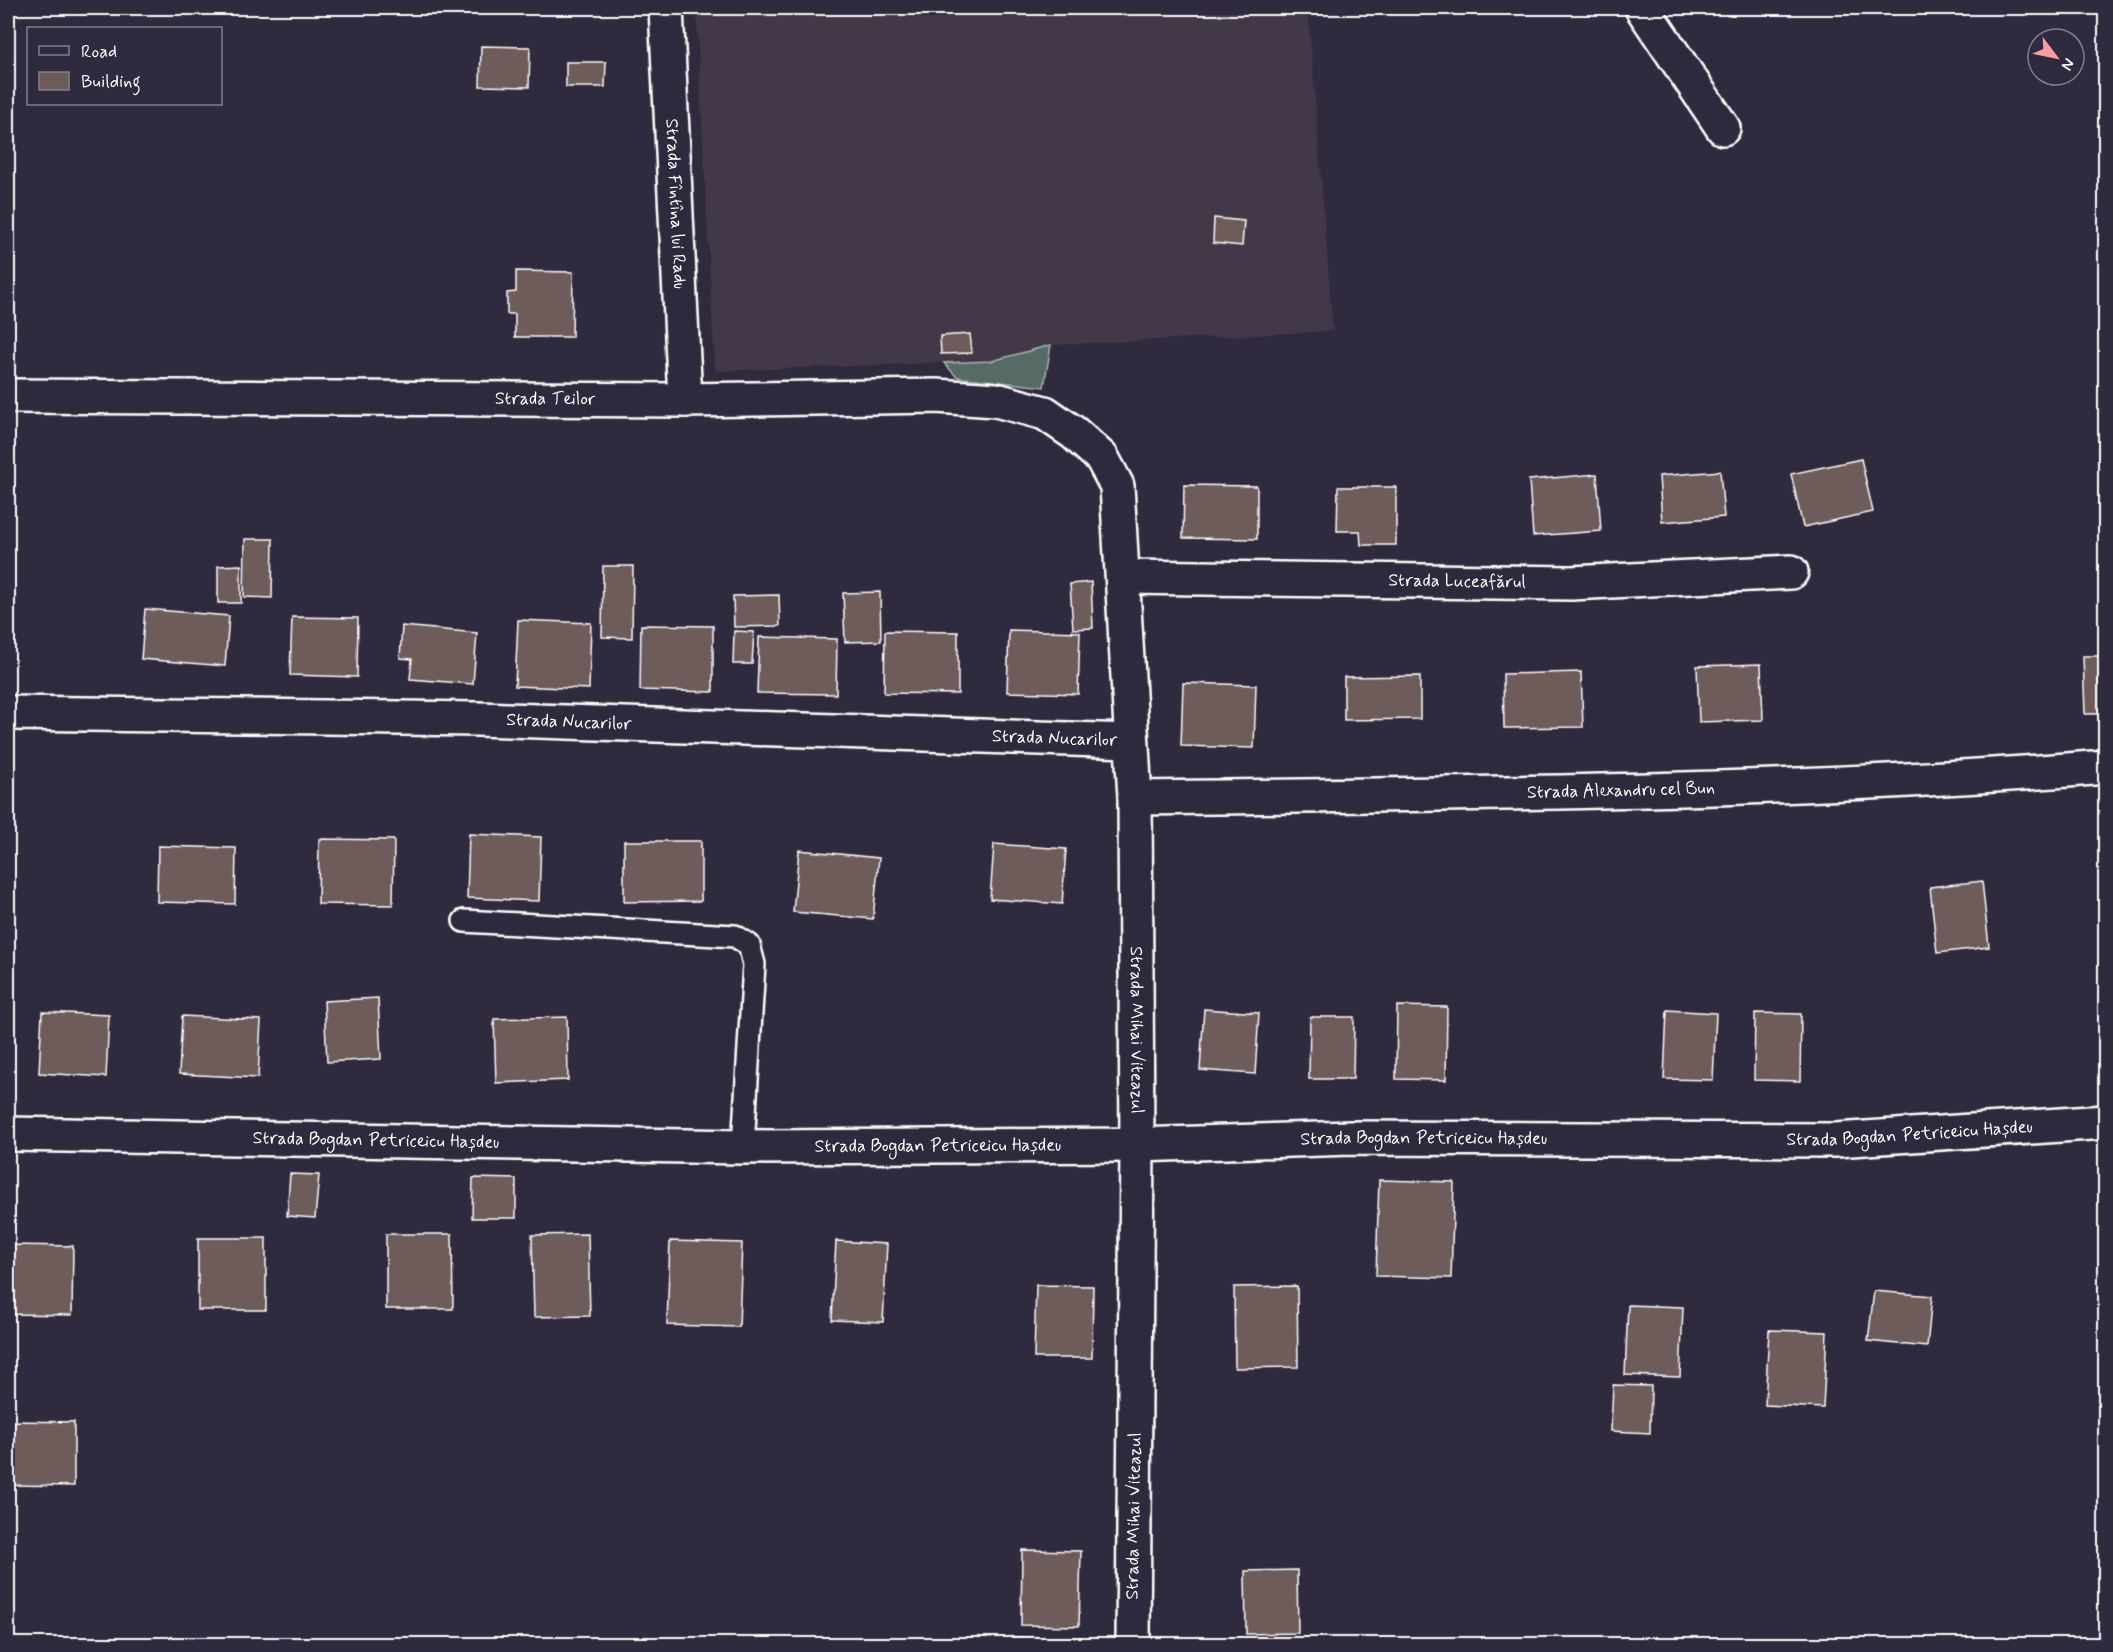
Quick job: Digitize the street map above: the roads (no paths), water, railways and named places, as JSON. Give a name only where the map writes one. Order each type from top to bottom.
[{"type":"street","name":"Strada Fîntîna lui Radu","points":[[666,8],[685,400]]},
{"type":"street","points":[[1642,8],[1723,128]]},
{"type":"street","name":"Strada Teilor","points":[[8,396],[685,400],[916,396],[996,400],[1045,413],[1074,433]]},
{"type":"street","name":"Strada Mihai Viteazul","points":[[1074,433],[1102,458],[1117,486],[1135,798],[1137,1145],[1133,1644]]},
{"type":"street","name":"Strada Luceafărul","points":[[1123,577],[1572,583],[1791,572]]},
{"type":"street","name":"Strada Nucarilor","points":[[8,713],[477,719],[1131,741]]},
{"type":"street","name":"Strada Alexandru cel Bun","points":[[1135,798],[1605,792],[1980,777],[2106,767]]},
{"type":"street","name":"Strada Bogdan Petriceicu Hașdeu","points":[[8,1134],[743,1147],[1137,1145],[1351,1138],[1836,1140],[2106,1122]]},
{"type":"lane","points":[[464,921],[735,936],[749,945],[754,964],[743,1147]]}]
